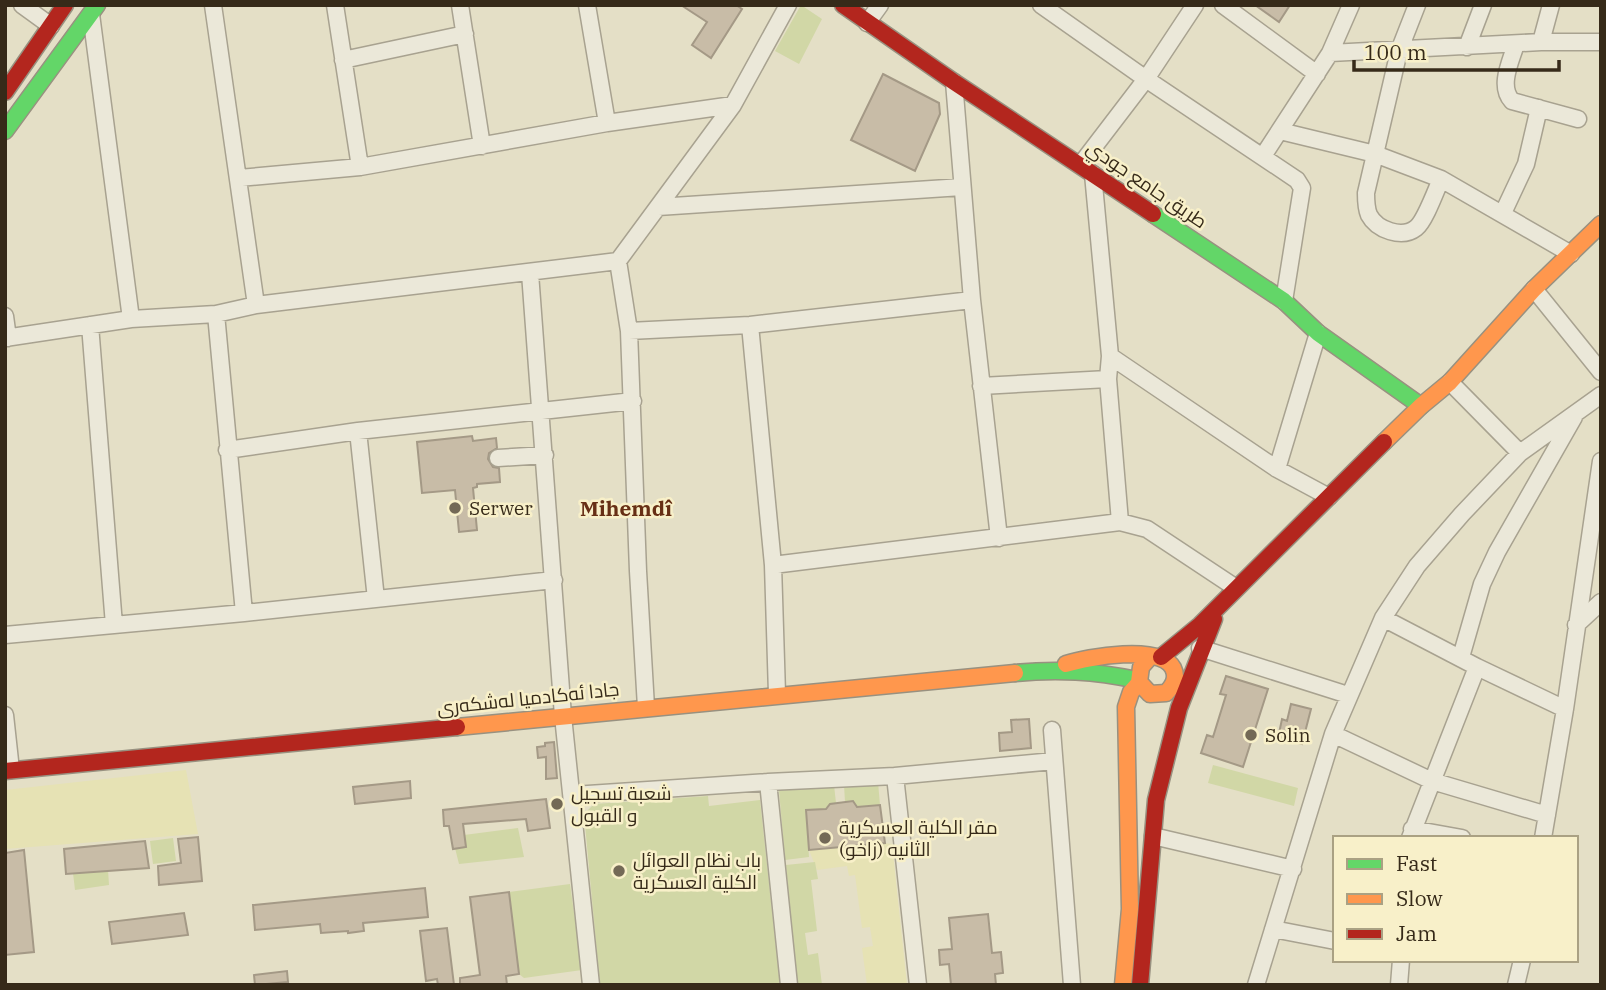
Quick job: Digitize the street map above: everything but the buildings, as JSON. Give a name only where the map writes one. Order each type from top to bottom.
[{"type":"main road","points":[[5,92],[65,5]]},
{"type":"main road","name":"طريق جامع جودي","points":[[843,5],[1284,302],[1318,333],[1421,406]]},
{"type":"main road","points":[[5,131],[94,9]]},
{"type":"main road","points":[[1123,985],[1130,909],[1126,706],[1138,682],[1140,667],[1219,608],[1236,588],[1421,406],[1450,382],[1534,289],[1601,224]]},
{"type":"main road","points":[[1140,985],[1156,800],[1168,741],[1200,648],[1219,608]]},
{"type":"main road","points":[[1054,669],[1105,673],[1138,682],[1146,692],[1156,695],[1166,693],[1200,648]]},
{"type":"main road","points":[[1054,669],[1101,656],[1155,658],[1174,666],[1173,699],[1177,712]]},
{"type":"main road","name":"جادا ئه‌كادميا له‌شكه‌رى","points":[[8,771],[1054,669]]},
{"type":"street","points":[[22,5],[51,26]]},
{"type":"street","points":[[213,5],[256,305]]},
{"type":"street","points":[[335,5],[360,167]]},
{"type":"street","points":[[460,5],[482,146]]},
{"type":"street","points":[[587,5],[607,122]]},
{"type":"street","points":[[646,707],[629,331],[618,261],[733,105],[788,5]]},
{"type":"street","points":[[867,23],[880,5]]},
{"type":"street","points":[[1041,5],[1297,180],[1302,188],[1284,302]]},
{"type":"street","points":[[1120,522],[1108,379],[1110,356],[1087,169],[1195,5]]},
{"type":"street","points":[[1223,5],[1317,74]]},
{"type":"street","points":[[1263,156],[1330,53],[1351,5]]},
{"type":"street","points":[[1417,5],[1399,51],[1375,153],[1366,193],[1369,216],[1377,225],[1391,231],[1405,233],[1418,227],[1441,179]]},
{"type":"street","points":[[1467,47],[1483,5]]},
{"type":"street","points":[[1541,42],[1552,5]]},
{"type":"street","points":[[94,9],[131,319]]},
{"type":"street","points":[[343,60],[465,34]]},
{"type":"street","points":[[1330,53],[1541,42],[1601,42]]},
{"type":"street","points":[[1516,44],[1504,86],[1507,95],[1512,101],[1578,119]]},
{"type":"street","points":[[954,82],[972,300],[999,538]]},
{"type":"street","points":[[239,178],[360,167],[607,122],[733,105]]},
{"type":"street","points":[[1503,213],[1526,163],[1539,108]]},
{"type":"street","points":[[1280,131],[1375,153],[1441,179],[1571,254]]},
{"type":"street","points":[[658,207],[962,187]]},
{"type":"street","points":[[5,316],[7,338],[131,319],[216,314],[256,305],[618,261]]},
{"type":"street","points":[[530,273],[563,716],[591,985]]},
{"type":"street","points":[[1534,289],[1601,372]]},
{"type":"street","points":[[629,331],[750,325],[972,300]]},
{"type":"street","points":[[216,314],[243,613]]},
{"type":"street","points":[[90,325],[114,625]]},
{"type":"street","points":[[750,325],[773,565],[776,694]]},
{"type":"street","points":[[1277,468],[1318,333]]},
{"type":"street","points":[[1110,356],[1277,468],[1329,497]]},
{"type":"street","points":[[981,386],[1108,379]]},
{"type":"street","points":[[1450,382],[1520,453]]},
{"type":"street","points":[[1256,985],[1333,734],[1383,618],[1417,566],[1520,453],[1601,394]]},
{"type":"street","points":[[227,450],[358,431],[633,401]]},
{"type":"street","points":[[1461,657],[1482,584],[1497,552],[1577,412]]},
{"type":"street","points":[[358,431],[376,599]]},
{"type":"street","points":[[498,458],[545,455]]},
{"type":"street","points":[[1543,836],[1565,709],[1601,461]]},
{"type":"street","points":[[773,565],[1120,522],[1147,530],[1236,588]]},
{"type":"street","points":[[5,635],[554,580]]},
{"type":"street","points":[[1576,625],[1601,602]]},
{"type":"street","points":[[1383,618],[1565,709]]},
{"type":"street","points":[[1200,648],[1349,695]]},
{"type":"street","points":[[1442,836],[1411,833],[1477,667]]},
{"type":"street","points":[[5,715],[8,771]]},
{"type":"street","points":[[1052,730],[1072,985]]},
{"type":"street","points":[[1333,734],[1432,781],[1547,815]]},
{"type":"street","points":[[573,795],[895,776],[1054,761]]},
{"type":"street","points":[[895,776],[918,985]]},
{"type":"street","points":[[768,782],[789,985]]},
{"type":"street","points":[[1153,835],[1293,869]]},
{"type":"street","points":[[1273,929],[1333,942]]},
{"type":"street","points":[[1399,985],[1401,962]]},
{"type":"street","points":[[1516,985],[1522,962]]},
{"type":"shaded area","points":[[186,770],[198,834],[5,849],[5,790]]},
{"type":"shaded area","points":[[892,844],[907,985],[867,985],[862,948],[873,946],[870,927],[862,928],[855,875],[849,876],[847,866],[817,870],[809,850]]},
{"type":"green space","points":[[801,5],[822,19],[799,64],[775,51]]},
{"type":"green space","points":[[1213,765],[1298,788],[1294,806],[1208,783]]},
{"type":"green space","points":[[878,782],[880,805],[857,807],[853,801],[845,802],[844,785]]},
{"type":"green space","points":[[834,785],[836,803],[830,804],[826,809],[806,811],[809,857],[785,860],[779,790]]},
{"type":"green space","points":[[708,796],[709,806],[760,800],[780,985],[600,985],[584,814],[594,804]]},
{"type":"green space","points":[[518,828],[524,857],[459,864],[455,848],[464,835]]},
{"type":"green space","points":[[173,838],[176,861],[153,864],[150,841]]},
{"type":"green space","points":[[815,862],[818,879],[811,880],[817,931],[805,933],[808,955],[818,953],[822,985],[797,985],[786,865]]},
{"type":"green space","points":[[108,870],[109,885],[75,890],[73,873]]},
{"type":"green space","points":[[570,884],[582,970],[524,978],[519,974],[509,892]]},
{"type":"traffic: fast","points":[[5,131],[97,5]]},
{"type":"traffic: fast","points":[[1153,214],[1284,301],[1318,333],[1421,406]]},
{"type":"traffic: fast","points":[[1015,673],[1076,672],[1137,680]]},
{"type":"traffic: slow","points":[[1384,442],[1450,382],[1534,289],[1601,224]]},
{"type":"traffic: slow","points":[[1066,664],[1123,654],[1154,656],[1166,661],[1173,668],[1174,682],[1166,693],[1150,694],[1139,682],[1141,667],[1149,658]]},
{"type":"traffic: slow","points":[[457,727],[1015,673]]},
{"type":"traffic: slow","points":[[1123,985],[1130,909],[1126,707],[1131,692],[1139,683]]},
{"type":"traffic: jam","points":[[5,92],[65,5]]},
{"type":"traffic: jam","points":[[843,5],[1153,214]]},
{"type":"traffic: jam","points":[[1161,657],[1200,625],[1384,442]]},
{"type":"traffic: jam","points":[[1140,985],[1156,800],[1179,708],[1214,619]]},
{"type":"traffic: jam","points":[[5,771],[457,727]]},
{"type":"place","name":"Serwer","points":[[455,508]]},
{"type":"place","name":"Solin","points":[[1251,735]]},
{"type":"place","name":"شعبة تسجيل و القبول","points":[[557,804]]},
{"type":"place","name":"مقر الكلية العسكرية الثانيه (زاخو)","points":[[825,838]]},
{"type":"place","name":"باب نظام العوائل الكلية العسكرية","points":[[619,871]]},
{"type":"district","name":"Mihemdî","points":[[626,509]]}]
